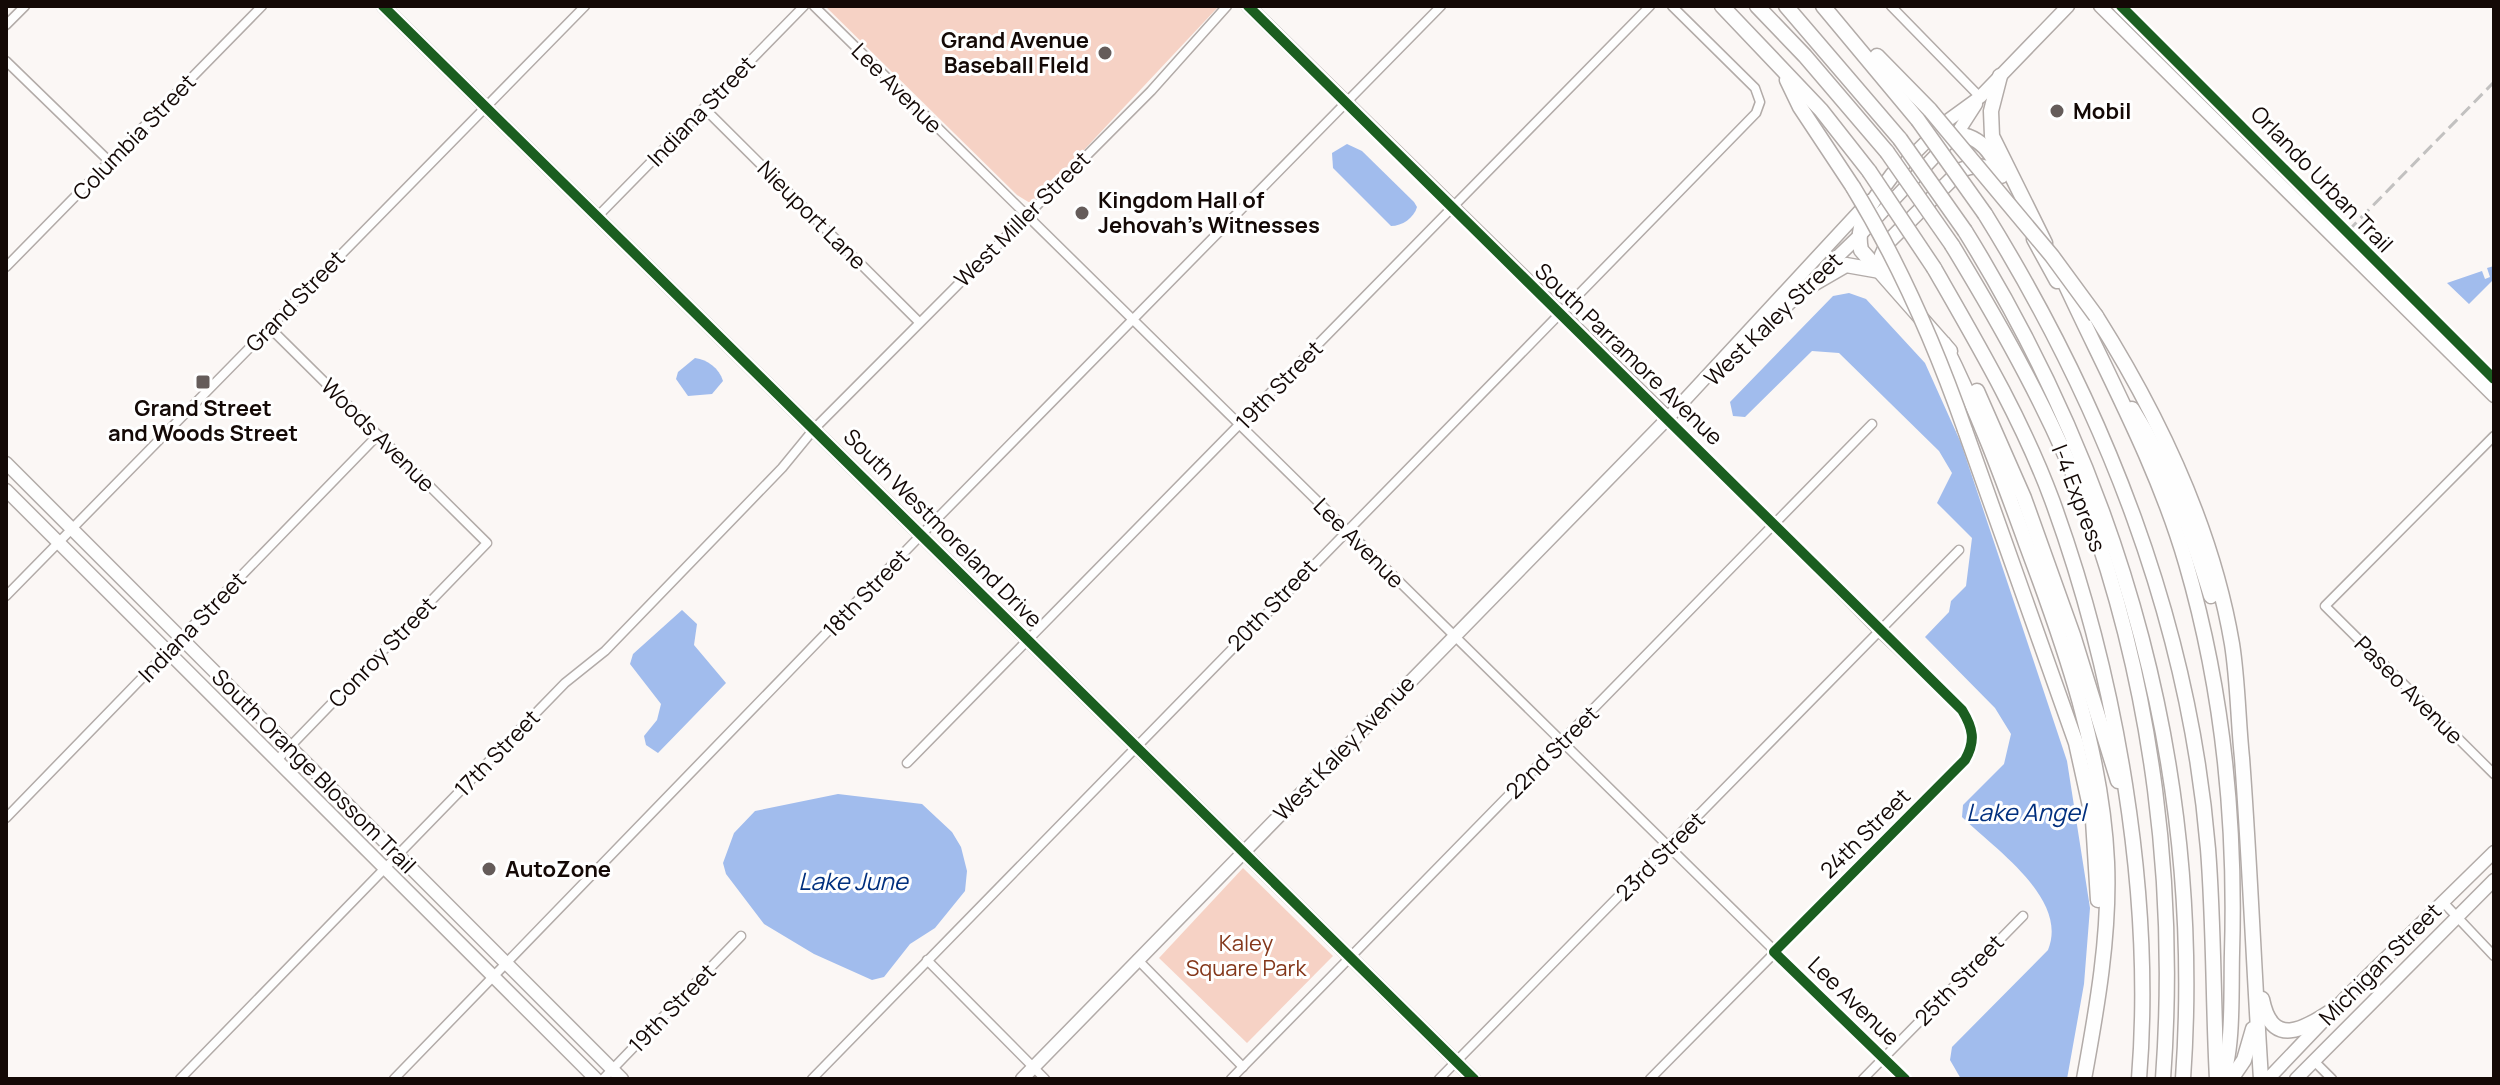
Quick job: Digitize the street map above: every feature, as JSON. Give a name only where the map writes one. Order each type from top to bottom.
[{"type":"highway","points":[[1722,6],[1781,65],[1869,171],[1934,268],[1988,362],[2052,499],[2100,657],[2127,799],[2139,947],[2139,1079]]},
{"type":"highway","name":"I-4 Express","points":[[1757,6],[1805,56],[1887,152],[1952,245],[2006,338],[2058,441],[2087,509],[2129,648],[2155,793],[2167,921],[2168,1011],[2163,1079]]},
{"type":"highway","name":"I-4 Express","points":[[1786,6],[1900,139],[1965,231],[2021,328],[2078,449],[2110,532],[2155,692],[2186,890],[2189,999],[2183,1079]]},
{"type":"highway","points":[[1824,6],[1930,110],[2052,256],[2096,316],[2148,403],[2193,505],[2231,641],[2240,710],[2239,729]]},
{"type":"highway","points":[[1824,6],[1918,120],[1985,214],[2043,310],[2092,412],[2131,508],[2165,613],[2191,732],[2208,849],[2219,1079]]},
{"type":"highway","points":[[1781,65],[1800,107],[1853,187],[1905,278],[1942,363],[2076,743],[2093,820],[2101,962]]},
{"type":"highway","points":[[2000,76],[1991,111],[1992,136],[2078,315]]},
{"type":"highway","points":[[1930,139],[1946,132],[1958,132],[1980,143],[1991,154],[2106,369],[2143,450],[2186,561],[2208,651],[2230,792],[2233,883],[2227,1055],[2219,1079]]},
{"type":"highway","points":[[1902,294],[1882,261],[1883,251],[1895,234],[1961,170],[1974,165],[1988,167],[2001,176]]},
{"type":"highway","points":[[1893,174],[1863,214],[1858,237],[1861,250],[1944,344],[1973,384],[2008,454],[2073,635],[2112,771],[2127,799]]},
{"type":"highway","points":[[1808,287],[1846,265],[1880,271]]},
{"type":"highway","points":[[1944,344],[1972,400],[2060,635],[2079,703],[2100,805],[2107,860],[2098,1003],[2084,1079]]},
{"type":"highway","points":[[2106,369],[2150,438],[2185,514],[2220,628],[2239,729],[2261,1079]]},
{"type":"highway","points":[[2252,919],[2262,1000],[2269,1020],[2284,1030],[2299,1032],[2333,1010]]},
{"type":"highway","points":[[2231,1079],[2244,1060],[2253,1033],[2255,995]]},
{"type":"street","points":[[6,25],[25,6]]},
{"type":"street","name":"Columbia Street","points":[[6,267],[262,6]]},
{"type":"street","name":"South Westmoreland Drive","points":[[383,6],[1474,1079]]},
{"type":"street","name":"Grand Street","points":[[6,596],[585,6]]},
{"type":"street","name":"Indiana Street","points":[[598,216],[804,6]]},
{"type":"street","name":"Lee Avenue","points":[[814,6],[1905,1079]]},
{"type":"street","name":"West Miller Street","points":[[814,429],[1151,91],[1227,6]]},
{"type":"street","name":"South Parramore Avenue","points":[[1248,6],[1668,418],[1879,632],[1962,710],[1971,724],[1973,736]]},
{"type":"street","name":"18th Street","points":[[394,1079],[921,535],[1441,6]]},
{"type":"street","name":"19th Street","points":[[907,763],[1650,6]]},
{"type":"street","name":"20th Street","points":[[812,1079],[1135,745],[1756,113],[1759,94],[1672,6]]},
{"type":"street","points":[[1891,6],[1980,97]]},
{"type":"street","name":"West Kaley Street","points":[[1668,418],[1893,174],[1980,97],[2068,6]]},
{"type":"street","points":[[2100,6],[2494,396]]},
{"type":"street","points":[[6,61],[110,162]]},
{"type":"street","name":"West Kaley Street","points":[[1668,418],[1858,237],[1958,132],[1980,97]]},
{"type":"street","name":"Nieuport Lane","points":[[704,108],[919,322]]},
{"type":"street","name":"Woods Avenue","points":[[269,327],[487,543]]},
{"type":"street","name":"West Kaley Avenue","points":[[1022,1079],[1668,418]]},
{"type":"street","name":"22nd Street","points":[[1231,1079],[1872,424]]},
{"type":"street","name":"17th Street","points":[[180,1079],[565,683],[605,651],[782,468],[814,429]]},
{"type":"street","name":"Indiana Street","points":[[6,818],[378,435]]},
{"type":"street","name":"Paseo Avenue","points":[[2494,436],[2325,606],[2494,774]]},
{"type":"street","name":"South Orange Blossom Trail","points":[[6,463],[182,637],[613,1076]]},
{"type":"street","name":"South Orange Blossom Trail","points":[[6,490],[596,1079]]},
{"type":"street","name":"Conroy Street","points":[[276,761],[487,543]]},
{"type":"street","name":"23rd Street","points":[[1439,1079],[1959,550]]},
{"type":"street","name":"24th Street","points":[[1650,1079],[1965,760],[1973,736]]},
{"type":"street","name":"Michigan Street","points":[[2268,1079],[2333,1010],[2494,852]]},
{"type":"street","name":"Michigan Street","points":[[2296,1079],[2494,880]]},
{"type":"street","points":[[2442,901],[2494,956]]},
{"type":"street","name":"25th Street","points":[[1863,1079],[2023,916]]},
{"type":"street","name":"19th Street","points":[[613,1076],[741,936]]},
{"type":"street","points":[[1137,959],[1243,1067]]},
{"type":"street","points":[[927,960],[1045,1079]]},
{"type":"street","points":[[2314,1061],[2332,1079]]},
{"type":"green space","points":[[825,6],[1219,6],[1036,201],[1030,203],[1017,195]]},
{"type":"green space","name":"Kaley Square Park","points":[[1243,868],[1333,956],[1247,1043],[1159,958]]},
{"type":"water","points":[[1347,144],[1362,151],[1414,202],[1417,207],[1407,221],[1391,226],[1333,168],[1332,153]]},
{"type":"water","points":[[2494,266],[2494,279],[2469,304],[2447,283],[2482,271],[2485,279],[2490,277],[2487,268]]},
{"type":"water","name":"Lake Angel","points":[[1849,293],[1866,299],[1925,363],[1961,443],[2067,761],[2090,908],[2084,984],[2067,1079],[1961,1079],[1950,1060],[1952,1047],[2048,950],[2052,931],[2048,912],[2025,876],[1962,817],[1963,805],[2004,764],[2011,734],[1995,708],[1925,637],[1949,612],[1951,601],[1966,586],[1972,538],[1937,503],[1952,473],[1939,451],[1839,353],[1812,351],[1745,417],[1733,416],[1730,402],[1833,296]]},
{"type":"water","points":[[695,358],[712,365],[721,376],[723,381],[712,394],[688,396],[676,379],[678,372]]},
{"type":"water","points":[[682,610],[697,624],[694,645],[726,683],[658,753],[646,745],[644,736],[657,720],[661,704],[630,664],[633,654]]},
{"type":"water","name":"Lake June","points":[[838,794],[922,804],[952,832],[961,847],[967,871],[965,891],[935,928],[910,944],[884,977],[872,980],[814,954],[764,924],[726,874],[723,863],[734,833],[755,811]]},
{"type":"railway","points":[[2348,231],[2494,82]]},
{"type":"cycle path","points":[[383,6],[1474,1079]]},
{"type":"cycle path","points":[[1248,6],[1962,710],[1972,735],[1965,760],[1774,952],[1905,1079]]},
{"type":"cycle path","name":"Orlando Urban Trail","points":[[2121,6],[2494,379]]},
{"type":"place","name":"Grand Avenue Baseball FIeld","points":[[1105,53]]},
{"type":"place","name":"Mobil","points":[[2057,111]]},
{"type":"place","name":"Kingdom Hall of Jehovah's Witnesses","points":[[1082,213]]},
{"type":"place","name":"Grand Street and Woods Street","points":[[203,382]]},
{"type":"place","name":"AutoZone","points":[[489,869]]}]
